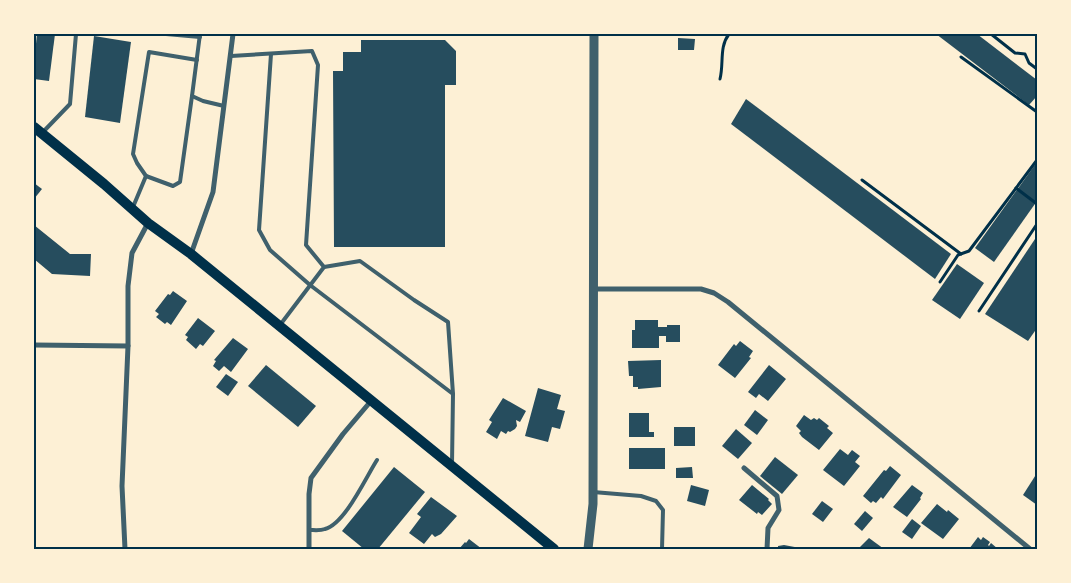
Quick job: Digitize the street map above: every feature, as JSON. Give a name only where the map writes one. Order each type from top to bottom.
[{"type":"main road","points":[[38,130],[148,223],[191,254],[554,549]]},
{"type":"street","points":[[191,254],[212,192],[233,34]]},
{"type":"street","points":[[588,549],[593,492],[594,34]]},
{"type":"street","points":[[124,549],[122,486],[128,346],[128,286],[132,253],[148,223]]},
{"type":"street","points":[[594,288],[701,289],[714,293],[728,302],[1030,549]]},
{"type":"street","points":[[34,345],[128,346]]},
{"type":"street","points":[[309,549],[309,494],[311,478],[343,434],[371,401]]},
{"type":"street","points":[[744,468],[776,496],[779,510],[768,528],[767,549]]},
{"type":"lane","points":[[38,130],[70,104],[76,34]]},
{"type":"lane","points":[[166,34],[200,36],[197,60],[180,182],[173,186],[146,176],[137,163],[134,154],[149,52],[197,60]]},
{"type":"lane","points":[[230,56],[312,51],[318,65],[306,245],[324,267]]},
{"type":"lane","points":[[271,54],[259,230],[270,250],[310,285],[453,394]]},
{"type":"lane","points":[[192,96],[224,106]]},
{"type":"lane","points":[[133,209],[146,176]]},
{"type":"lane","points":[[279,325],[324,267],[360,262],[448,322],[453,394],[452,465]]},
{"type":"lane","points":[[309,530],[325,529],[336,523],[344,514],[376,460]]},
{"type":"lane","points":[[593,492],[641,496],[656,500],[663,510],[662,549]]},
{"type":"path","points":[[720,79],[723,67],[721,52],[724,40],[729,34]]},
{"type":"path","points":[[991,34],[1014,53],[1025,54],[1029,63],[1037,69]]},
{"type":"path","points":[[961,57],[1037,112]]},
{"type":"path","points":[[940,282],[958,255],[969,251],[1037,160]]},
{"type":"path","points":[[862,180],[962,254]]},
{"type":"path","points":[[1016,188],[1037,204]]},
{"type":"path","points":[[979,311],[1037,224]]},
{"type":"building","points":[[37,34],[55,34],[49,81],[34,79]]},
{"type":"building","points":[[660,34],[660,36],[632,35]]},
{"type":"building","points":[[936,34],[977,34],[1037,80],[1037,96],[1029,105]]},
{"type":"building","points":[[94,36],[131,42],[120,123],[85,117]]},
{"type":"building","points":[[678,38],[695,39],[694,50],[678,50]]},
{"type":"building","points":[[361,40],[445,40],[456,51],[456,85],[445,85],[445,247],[334,247],[333,71],[343,71],[343,52],[361,52]]},
{"type":"building","points":[[746,99],[951,254],[935,279],[731,124]]},
{"type":"building","points":[[1037,162],[1037,201],[994,262],[975,248]]},
{"type":"building","points":[[34,183],[42,189],[34,199]]},
{"type":"building","points":[[34,225],[70,254],[91,254],[90,276],[52,274],[34,259]]},
{"type":"building","points":[[1037,236],[1037,328],[1028,341],[985,314]]},
{"type":"building","points":[[957,264],[984,283],[960,319],[932,300]]},
{"type":"building","points":[[173,291],[187,301],[171,325],[167,322],[165,324],[156,317],[159,314],[155,311],[168,294],[170,295]]},
{"type":"building","points":[[198,318],[215,331],[203,346],[200,344],[196,349],[186,340],[188,337],[185,335]]},
{"type":"building","points":[[635,320],[658,320],[658,327],[680,325],[680,342],[666,342],[666,336],[659,336],[659,348],[632,348],[632,330],[635,330]]},
{"type":"building","points":[[233,338],[248,349],[231,372],[224,366],[219,371],[213,366],[216,361],[214,360]]},
{"type":"building","points":[[740,341],[753,351],[749,357],[751,358],[735,378],[718,365],[734,344],[736,346]]},
{"type":"building","points":[[661,360],[661,387],[638,389],[638,387],[633,387],[633,376],[629,376],[628,361]]},
{"type":"building","points":[[266,365],[316,406],[298,427],[248,386]]},
{"type":"building","points":[[769,365],[786,379],[768,401],[759,394],[756,398],[748,392]]},
{"type":"building","points":[[226,374],[238,382],[228,396],[216,387]]},
{"type":"building","points":[[538,388],[561,395],[557,409],[565,411],[560,429],[552,427],[548,442],[525,436]]},
{"type":"building","points":[[503,398],[526,411],[520,422],[516,420],[517,426],[515,429],[510,432],[508,431],[506,434],[501,431],[497,439],[486,432],[492,422],[489,420]]},
{"type":"building","points":[[755,410],[768,420],[757,435],[744,425]]},
{"type":"building","points":[[629,413],[649,413],[649,432],[654,432],[654,437],[629,437]]},
{"type":"building","points":[[804,415],[811,420],[819,418],[829,426],[827,428],[833,433],[819,450],[802,437],[799,433],[801,431],[796,426]]},
{"type":"building","points":[[674,427],[695,427],[695,446],[674,446]]},
{"type":"building","points":[[736,429],[752,443],[738,459],[722,446]]},
{"type":"building","points":[[629,448],[665,448],[665,469],[629,469]]},
{"type":"building","points":[[840,449],[848,455],[852,450],[860,456],[855,462],[860,466],[844,486],[823,470]]},
{"type":"building","points":[[775,457],[798,475],[782,494],[760,476]]},
{"type":"building","points":[[890,466],[901,475],[883,499],[881,497],[876,503],[873,501],[871,503],[863,496],[884,470],[886,471]]},
{"type":"building","points":[[394,467],[425,492],[378,549],[364,549],[342,531]]},
{"type":"building","points":[[692,467],[693,478],[676,478],[676,468]]},
{"type":"building","points":[[1037,473],[1037,505],[1023,495]]},
{"type":"building","points":[[691,485],[709,490],[705,506],[687,501]]},
{"type":"building","points":[[752,485],[769,499],[772,504],[762,515],[758,512],[757,514],[739,500]]},
{"type":"building","points":[[912,485],[923,493],[921,499],[907,517],[893,507]]},
{"type":"building","points":[[431,497],[457,516],[441,534],[435,537],[432,534],[424,544],[409,533],[421,517],[417,514]]},
{"type":"building","points":[[822,501],[833,509],[823,522],[812,514]]},
{"type":"building","points":[[937,504],[959,519],[943,539],[921,523]]},
{"type":"building","points":[[865,511],[873,518],[862,531],[854,524]]},
{"type":"building","points":[[912,519],[921,526],[912,539],[902,532]]},
{"type":"building","points":[[978,537],[981,540],[983,537],[990,542],[989,546],[991,543],[998,549],[969,549]]},
{"type":"building","points":[[869,538],[884,549],[858,549]]},
{"type":"building","points":[[469,539],[482,549],[459,549]]},
{"type":"building","points":[[784,545],[800,549],[778,549],[778,546]]}]
